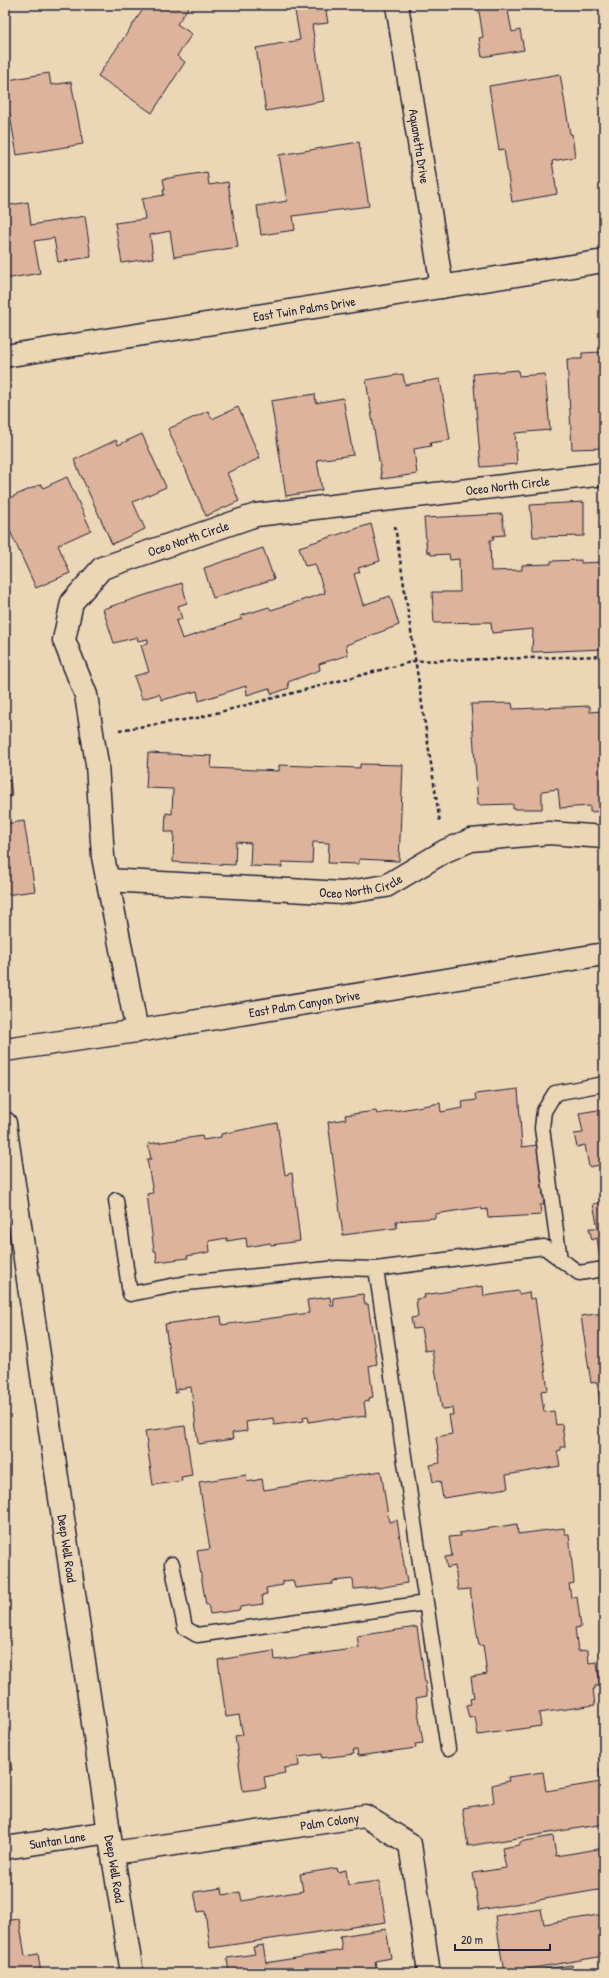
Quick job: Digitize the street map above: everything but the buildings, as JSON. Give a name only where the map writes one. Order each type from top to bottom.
[{"type":"street","name":"Aquanetta Drive","points":[[397,5],[442,287]]},
{"type":"street","name":"East Twin Palms Drive","points":[[5,356],[604,261]]},
{"type":"street","name":"Oceo North Circle","points":[[137,1031],[114,921],[103,857],[97,764],[86,695],[64,640],[72,602],[102,568],[256,516],[604,474]]},
{"type":"street","name":"Oceo North Circle","points":[[107,880],[342,893],[386,886],[445,851],[471,840],[549,833],[604,837]]},
{"type":"street","name":"East Palm Canyon Drive","points":[[5,1050],[137,1031],[604,954]]},
{"type":"street","name":"Deep Well Road","points":[[5,1123],[109,1832],[132,1973]]},
{"type":"street","name":"Palm Colony","points":[[113,1853],[365,1816],[410,1844],[429,1973]]},
{"type":"street","name":"Suntan Lane","points":[[5,1848],[109,1832]]},
{"type":"lane","points":[[560,1260],[542,1128],[544,1111],[555,1093],[604,1084]]},
{"type":"lane","points":[[116,1200],[130,1294],[194,1282],[338,1268],[376,1269],[544,1247],[578,1274],[604,1269]]},
{"type":"lane","points":[[376,1269],[448,1749]]},
{"type":"lane","points":[[172,1564],[186,1628],[197,1635],[426,1603]]},
{"type":"path","points":[[391,499],[445,851]]},
{"type":"path","points":[[93,734],[197,718],[416,661],[604,656]]}]
